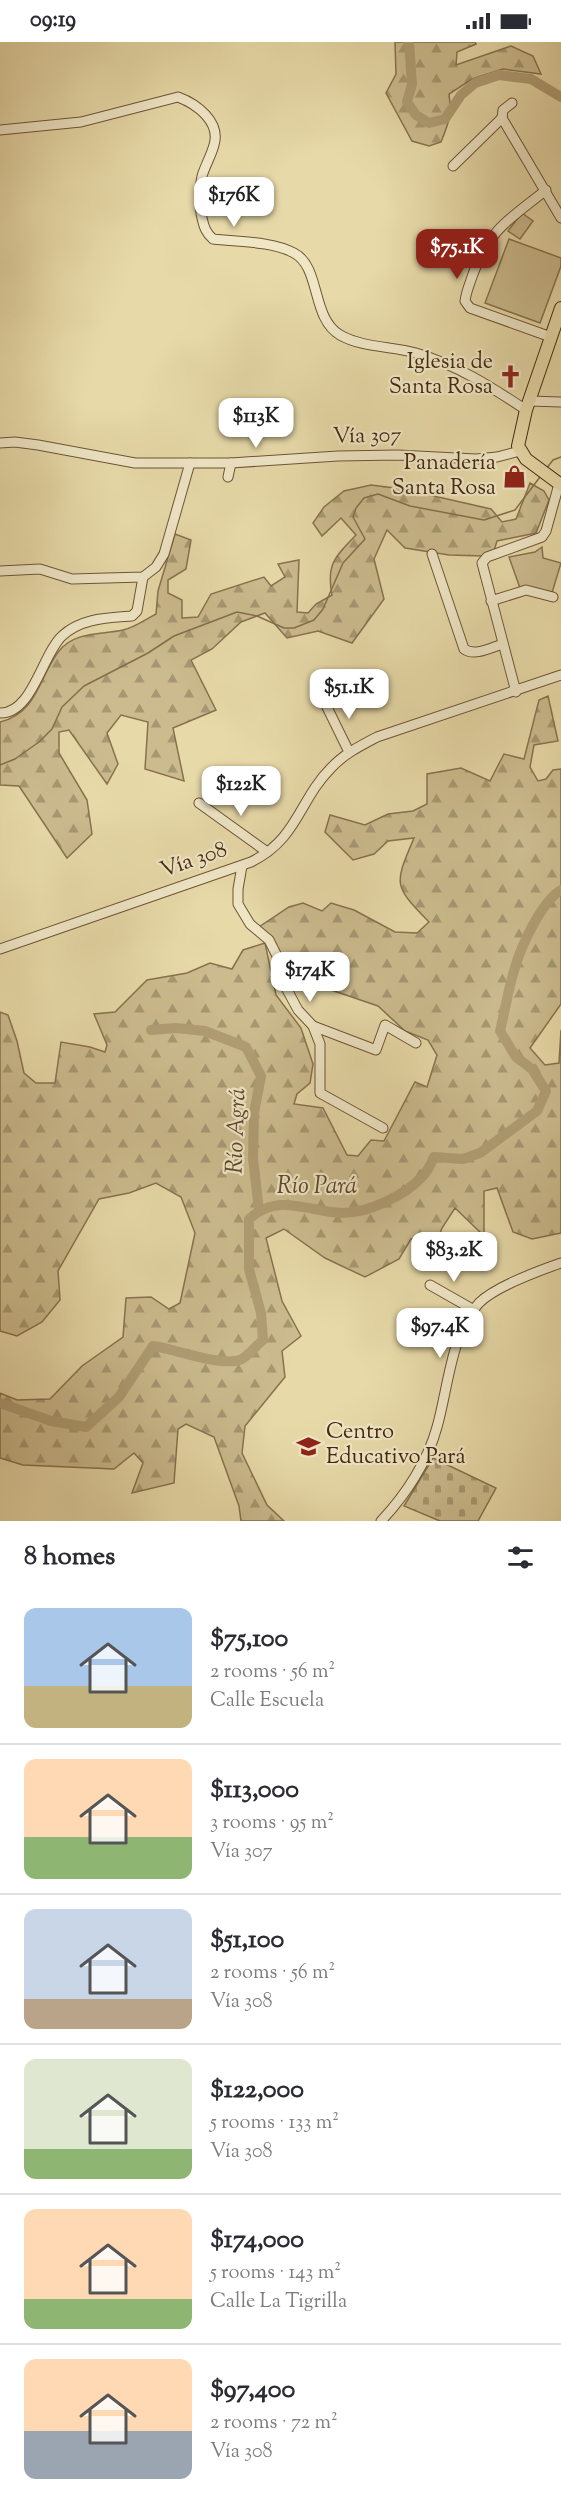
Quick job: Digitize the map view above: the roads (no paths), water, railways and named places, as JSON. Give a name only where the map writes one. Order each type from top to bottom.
[{"type":"main road","points":[[556,482],[536,468],[520,451],[518,441],[527,405],[561,308]]},
{"type":"street","points":[[0,130],[81,122],[178,97],[189,101],[204,113],[213,128],[215,143],[202,176],[200,192],[201,215],[209,235],[213,238],[281,247],[302,258],[308,267],[327,322],[341,336],[414,352],[446,362],[527,405],[561,402]]},
{"type":"street","points":[[453,166],[502,118],[503,110],[512,103]]},
{"type":"street","points":[[502,118],[561,218]]},
{"type":"street","points":[[546,190],[497,229],[489,240],[476,268],[465,301],[470,308],[551,337]]},
{"type":"street","name":"Vía 307","points":[[0,443],[38,445],[124,463],[231,463],[350,456],[432,455],[476,459],[520,451]]},
{"type":"street","points":[[0,571],[40,569],[72,579],[143,577],[156,567],[164,555],[190,463]]},
{"type":"street","points":[[228,477],[231,463]]},
{"type":"street","points":[[516,692],[483,563],[487,557],[542,537],[546,531],[556,482]]},
{"type":"street","points":[[432,554],[464,649],[469,653],[476,653],[503,644]]},
{"type":"street","points":[[0,713],[4,714],[22,704],[30,693],[48,654],[62,635],[87,621],[132,616],[137,611],[143,577]]},
{"type":"street","points":[[491,601],[526,590],[553,597]]},
{"type":"street","name":"Vía 308","points":[[0,949],[242,866],[267,852],[288,832],[330,769],[349,752],[377,737],[561,676]]},
{"type":"street","points":[[324,701],[349,752]]},
{"type":"street","points":[[199,803],[267,852]]},
{"type":"street","points":[[242,866],[238,904],[250,924],[269,940],[278,957],[284,984],[298,1010],[313,1026],[320,1044],[321,1093],[383,1128]]},
{"type":"street","points":[[313,1026],[376,1050],[385,1025],[416,1043]]},
{"type":"street","points":[[381,1521],[403,1495],[430,1447],[437,1429],[456,1349],[474,1310],[494,1292],[561,1263]]},
{"type":"street","points":[[430,1285],[474,1310]]},
{"type":"waterway","points":[[409,42],[412,84],[407,102],[416,115],[429,123],[445,119],[461,95],[475,83],[499,75],[531,79],[561,97]]},
{"type":"waterway","points":[[546,469],[553,460],[561,457]]},
{"type":"waterway","points":[[0,765],[15,759],[39,742],[52,729],[62,707],[84,686],[148,653],[174,636],[237,612],[257,616],[284,628],[294,628],[314,620],[323,609],[343,563],[365,539],[353,517],[356,508],[364,498],[378,494],[410,506],[484,520],[515,510],[540,477]]},
{"type":"waterway","name":"Río Pará","points":[[0,1403],[51,1421],[86,1427],[119,1397],[153,1346],[212,1360],[242,1359],[263,1340],[261,1313],[249,1269],[249,1219],[260,1211],[283,1205],[342,1213],[374,1207],[406,1191],[426,1173],[434,1157],[463,1159],[480,1153],[537,1111],[546,1091],[532,1069],[516,1057],[500,1031],[521,950],[546,904],[561,890]]},
{"type":"waterway","name":"Río Agrá","points":[[151,1030],[176,1028],[205,1031],[246,1047],[261,1076],[254,1113],[253,1158],[259,1211]]},
{"type":"place","name":"Iglesia de Santa Rosa","points":[[511,376]]},
{"type":"place","name":"Panadería Santa Rosa","points":[[514,477]]},
{"type":"place","name":"Centro Educativo Pará","points":[[308,1446]]}]
